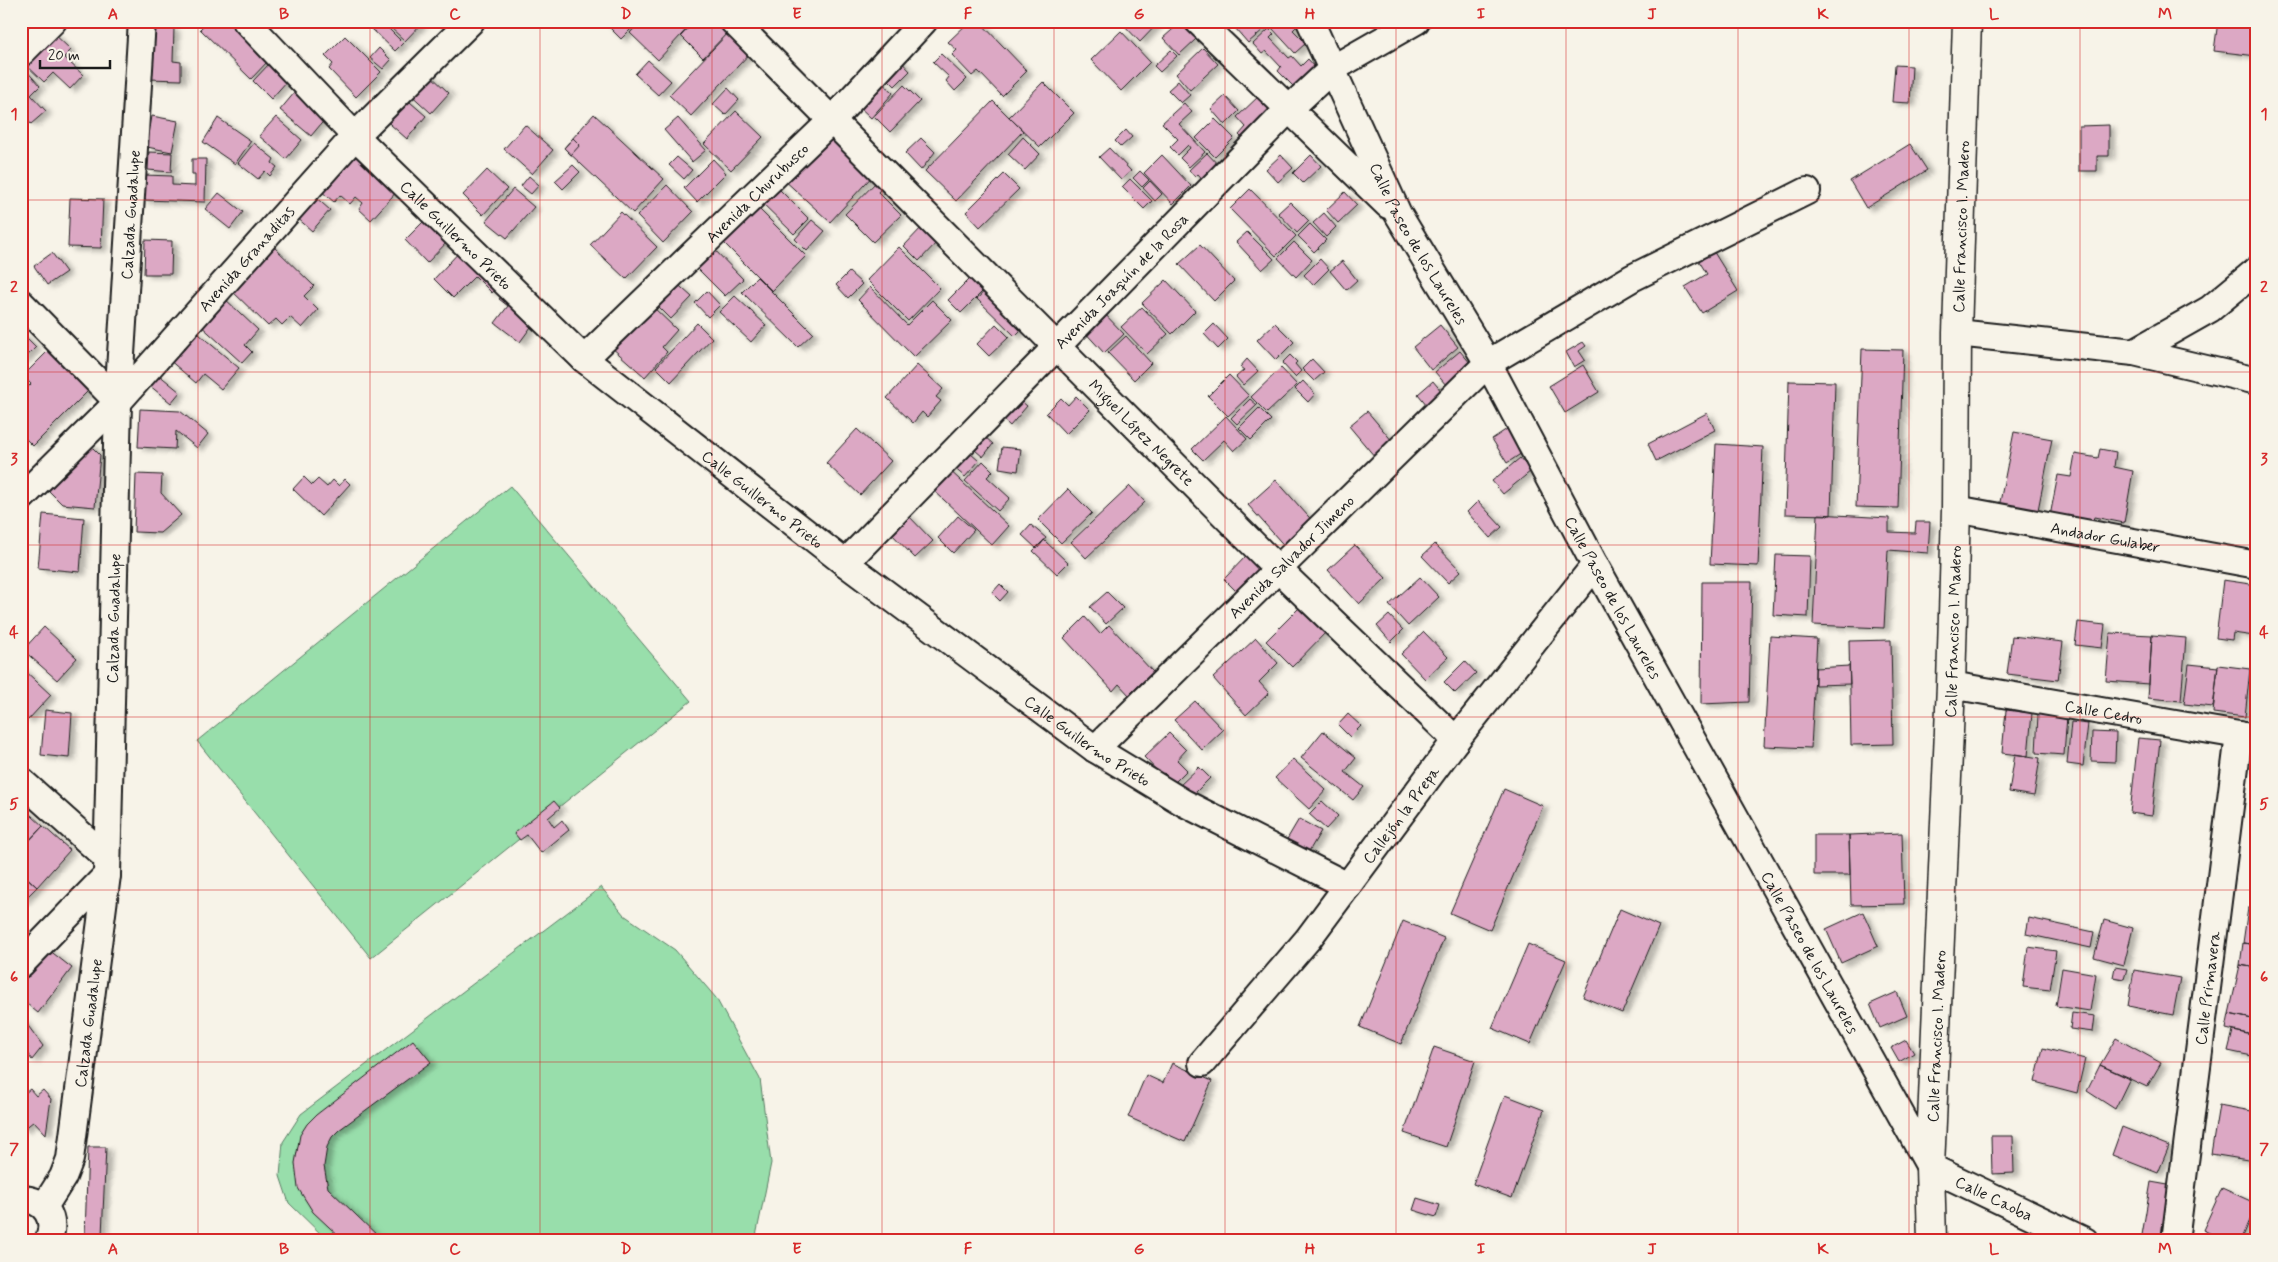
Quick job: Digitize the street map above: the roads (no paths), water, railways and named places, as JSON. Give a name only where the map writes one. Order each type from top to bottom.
[{"type":"main road","name":"Calle Francisco I. Madero","points":[[1932,1241],[1930,1167],[1951,685],[1956,509],[1957,333],[1968,21]]},
{"type":"street","points":[[21,53],[53,21]]},
{"type":"street","name":"Calzada Guadalupe","points":[[33,1203],[63,1177],[70,1159],[107,867],[118,402],[142,21]]},
{"type":"street","name":"Calle Guillermo Prieto","points":[[246,21],[355,136],[584,359],[845,563],[1095,749],[1184,802],[1348,886]]},
{"type":"street","name":"Avenida Granaditas","points":[[21,498],[118,402],[355,136],[472,21]]},
{"type":"street","name":"Miguel López Negrete","points":[[733,21],[1278,569],[1456,740]]},
{"type":"street","name":"Avenida Churubusco","points":[[584,359],[831,121],[924,21]]},
{"type":"street","points":[[1198,21],[1288,110],[1398,214]]},
{"type":"street","name":"Calle Paseo de los Laureles","points":[[1310,21],[1398,214],[1488,363],[1595,565],[1930,1167]]},
{"type":"street","name":"Avenida Joaquín de la Rosa","points":[[845,563],[1056,345],[1288,110],[1332,69],[1416,21]]},
{"type":"street","name":"Avenida Salvador Jimeno","points":[[1095,749],[1488,363],[1632,278],[1807,191]]},
{"type":"street","points":[[2134,352],[2210,309],[2257,270]]},
{"type":"street","points":[[21,303],[118,402]]},
{"type":"street","points":[[1957,333],[2134,352],[2257,381]]},
{"type":"street","name":"Andador Gulaber","points":[[1956,509],[2257,565]]},
{"type":"street","name":"Callejón la Prepa","points":[[1202,1062],[1308,938],[1456,740],[1595,565]]},
{"type":"street","name":"Calle Cedro","points":[[1951,685],[2248,737]]},
{"type":"street","name":"Calle Primavera","points":[[2175,1241],[2248,737]]},
{"type":"street","points":[[21,781],[107,867],[21,964]]},
{"type":"street","name":"Calle Caoba","points":[[1930,1167],[2086,1241]]},
{"type":"street","points":[[33,1203],[50,1214],[52,1233],[48,1241]]}]
